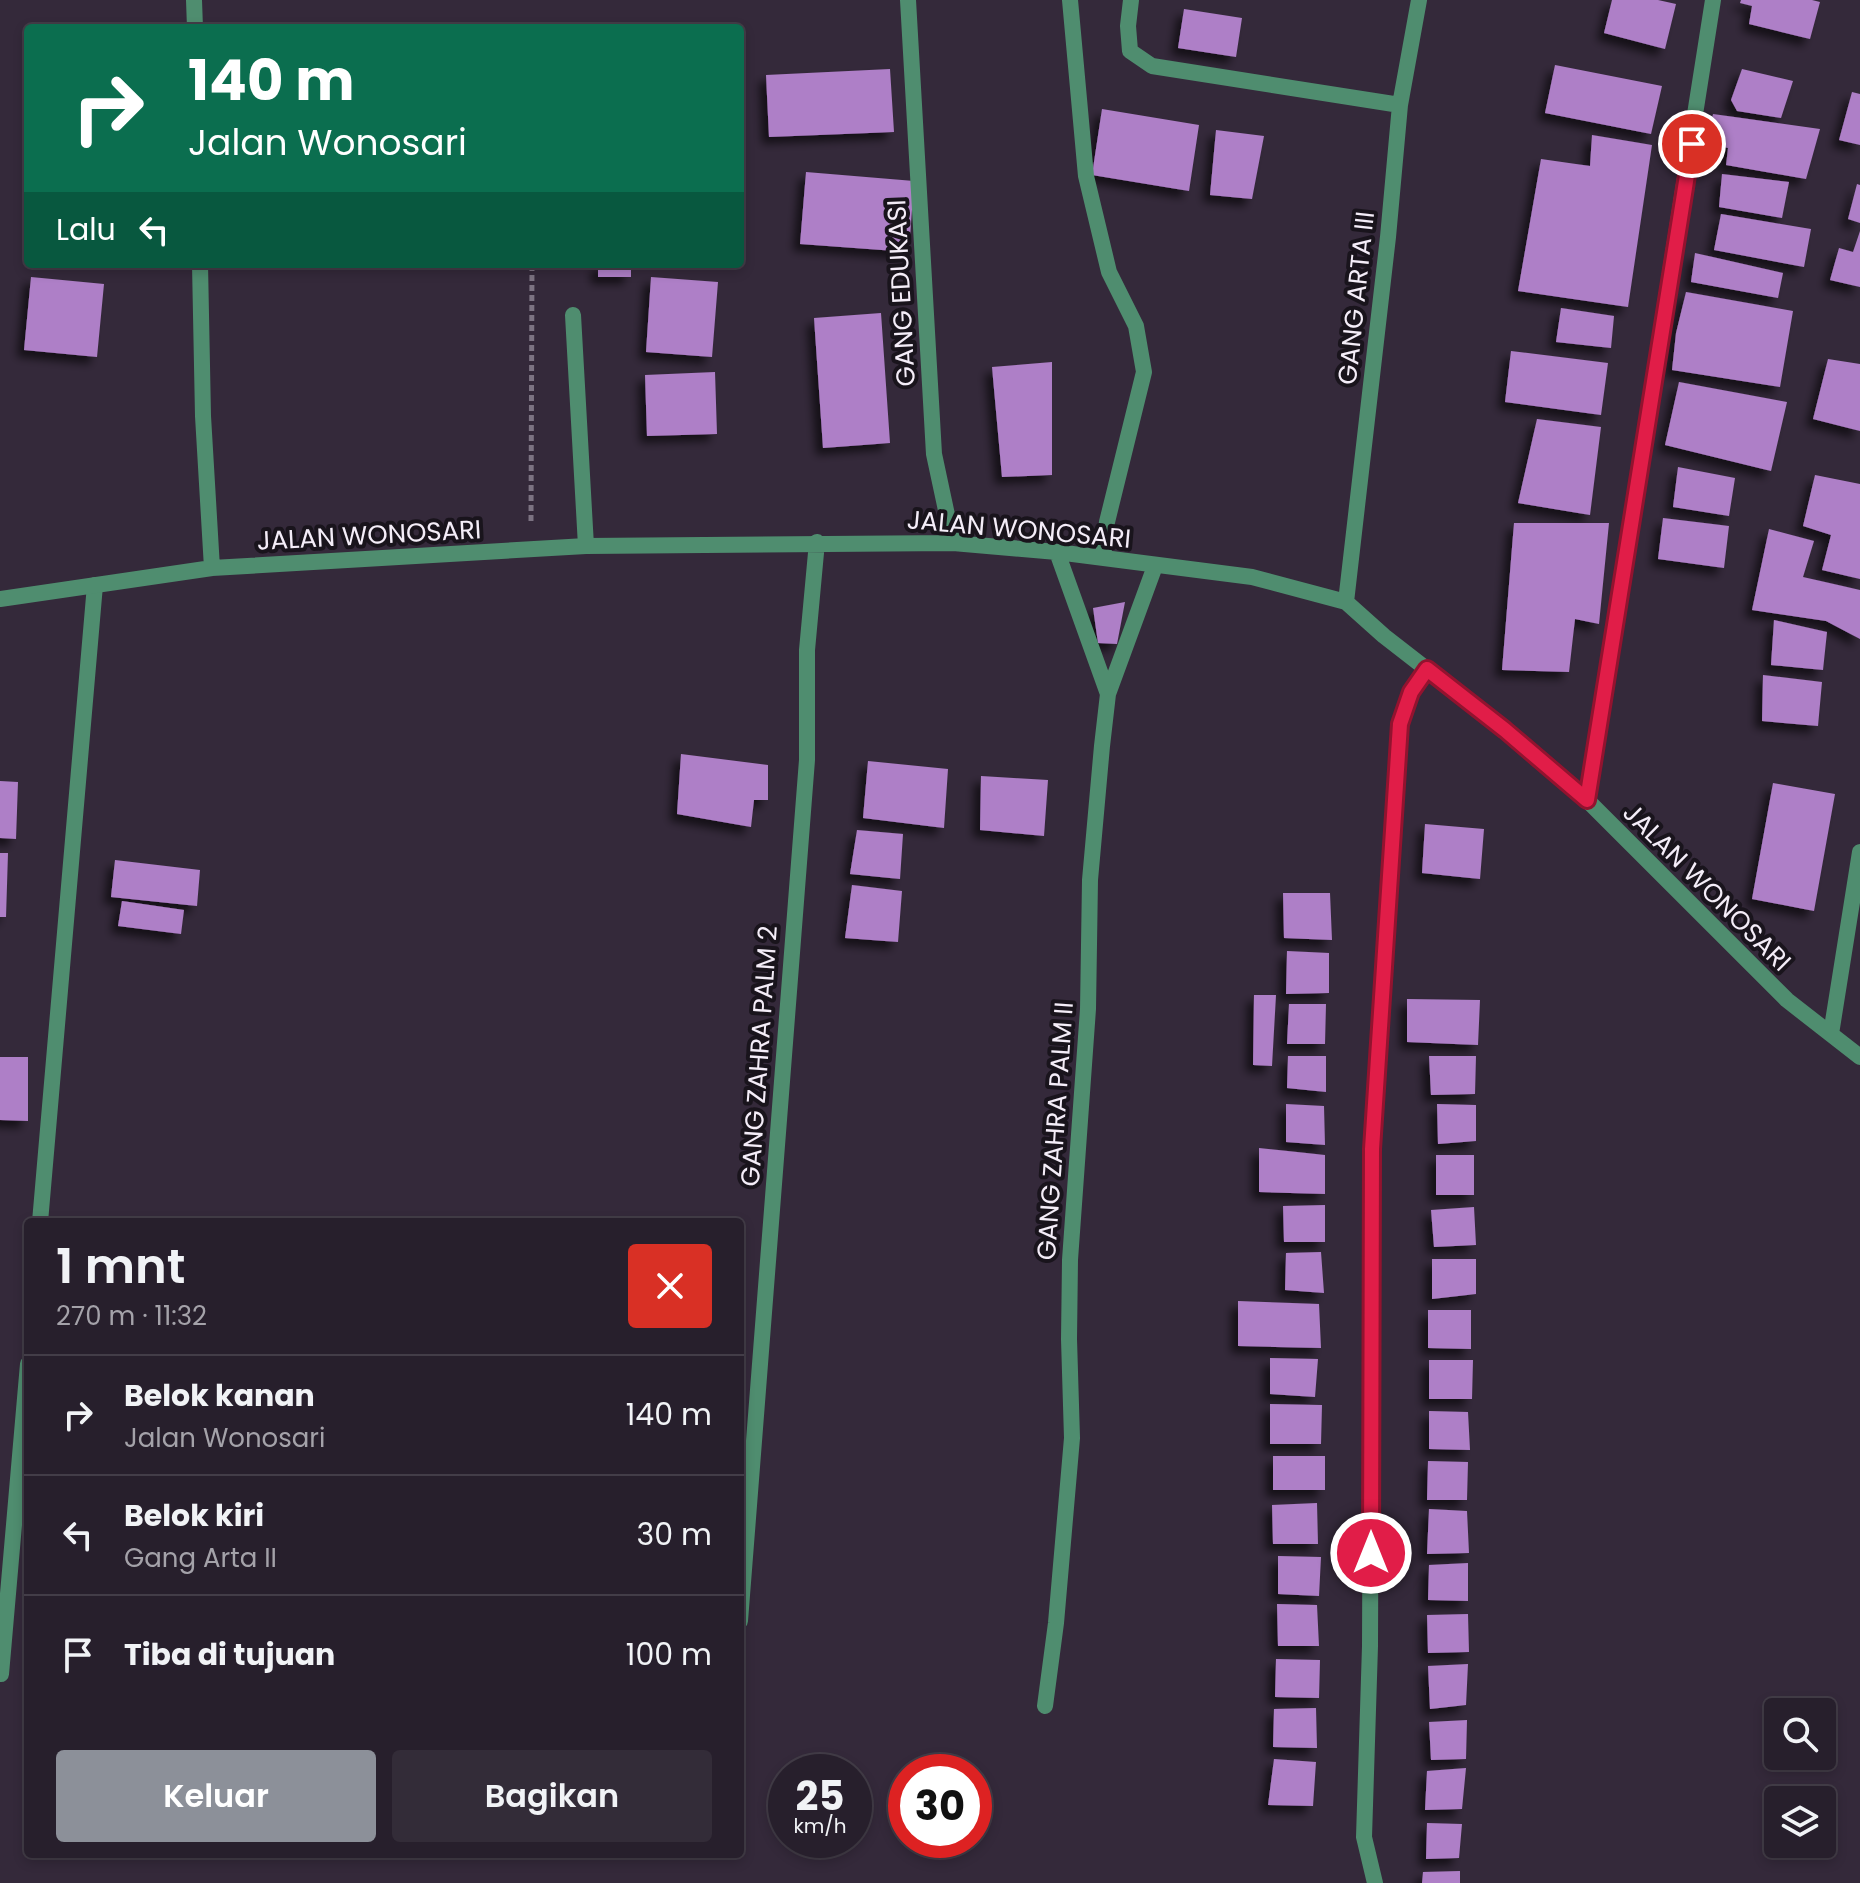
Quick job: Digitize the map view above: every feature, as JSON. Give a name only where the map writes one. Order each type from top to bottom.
[{"type":"street","points":[[194,0],[195,24]]},
{"type":"street","name":"GANG EDUKASI","points":[[908,0],[934,454],[953,543]]},
{"type":"street","points":[[1070,0],[1086,176],[1109,272],[1136,326],[1144,372],[1107,522],[1103,557]]},
{"type":"street","points":[[1131,0],[1128,26],[1130,51],[1152,66],[1400,105]]},
{"type":"street","name":"GANG ARTA III","points":[[1346,602],[1400,105],[1419,0]]},
{"type":"street","points":[[1587,800],[1713,0]]},
{"type":"street","points":[[200,268],[203,416],[212,568]]},
{"type":"street","points":[[573,315],[586,546]]},
{"type":"street","name":"GANG ZAHRA PALM 2","points":[[744,1570],[807,760],[807,650],[817,542]]},
{"type":"street","name":"JALAN WONOSARI","points":[[0,599],[212,568],[586,546],[953,543],[1103,557],[1252,577],[1346,602],[1587,800],[1787,1000],[1860,1057]]},
{"type":"street","points":[[1057,552],[1108,694]]},
{"type":"street","name":"GANG ZAHRA PALM II","points":[[1045,1706],[1056,1623],[1072,1438],[1070,1260],[1088,1009],[1090,880],[1108,694],[1155,566]]},
{"type":"street","points":[[40,1218],[95,585]]},
{"type":"street","points":[[1375,1883],[1364,1837],[1370,1631],[1372,1149],[1400,724],[1411,692],[1427,669]]},
{"type":"street","points":[[1831,1034],[1860,852]]},
{"type":"street","points":[[1,1674],[24,1410]]},
{"type":"path","points":[[530,550],[532,268]]},
{"type":"building","points":[[1612,0],[1658,0],[1676,4],[1665,49],[1604,33]]},
{"type":"building","points":[[1741,0],[1820,2],[1810,39],[1749,24],[1752,6],[1740,3]]},
{"type":"building","points":[[1184,9],[1242,18],[1236,57],[1178,48]]},
{"type":"building","points":[[1555,65],[1662,86],[1651,134],[1545,113]]},
{"type":"building","points":[[890,69],[894,132],[769,137],[766,75]]},
{"type":"building","points":[[1742,69],[1793,81],[1781,118],[1737,111],[1731,100]]},
{"type":"building","points":[[1852,92],[1860,94],[1860,145],[1839,140]]},
{"type":"building","points":[[1102,109],[1199,125],[1189,191],[1092,175]]},
{"type":"building","points":[[1713,114],[1820,129],[1806,179],[1726,165],[1728,148],[1705,143]]},
{"type":"building","points":[[1216,130],[1264,136],[1252,199],[1210,195]]},
{"type":"building","points":[[1592,135],[1652,145],[1628,307],[1518,291],[1541,159],[1590,166]]},
{"type":"building","points":[[806,172],[914,181],[909,252],[800,244]]},
{"type":"building","points":[[1722,174],[1789,182],[1782,218],[1719,207]]},
{"type":"building","points":[[1857,184],[1860,185],[1860,223],[1848,219]]},
{"type":"building","points":[[1721,214],[1811,229],[1804,267],[1714,250]]},
{"type":"building","points":[[1860,231],[1860,287],[1830,280],[1839,248],[1853,252]]},
{"type":"building","points":[[1695,253],[1783,273],[1778,298],[1691,282]]},
{"type":"building","points":[[598,268],[631,268],[631,277],[598,277]]},
{"type":"building","points":[[31,277],[104,284],[97,357],[24,350]]},
{"type":"building","points":[[651,277],[718,282],[712,357],[646,352]]},
{"type":"building","points":[[1686,292],[1793,311],[1780,387],[1672,370],[1676,333]]},
{"type":"building","points":[[1561,308],[1614,316],[1611,348],[1556,342]]},
{"type":"building","points":[[881,313],[890,443],[823,448],[814,318]]},
{"type":"building","points":[[1511,351],[1608,363],[1601,415],[1505,402]]},
{"type":"building","points":[[1828,359],[1860,364],[1860,431],[1813,419]]},
{"type":"building","points":[[1052,362],[1052,475],[1002,477],[992,367]]},
{"type":"building","points":[[715,372],[717,434],[647,436],[645,375]]},
{"type":"building","points":[[1679,382],[1787,402],[1771,471],[1665,445]]},
{"type":"building","points":[[1537,419],[1601,427],[1590,515],[1518,503]]},
{"type":"building","points":[[1678,467],[1735,478],[1729,516],[1673,507]]},
{"type":"building","points":[[1815,475],[1860,484],[1860,579],[1822,570],[1831,535],[1803,526]]},
{"type":"building","points":[[1663,518],[1729,526],[1724,568],[1658,559]]},
{"type":"building","points":[[1514,523],[1609,523],[1599,624],[1575,619],[1569,672],[1502,670]]},
{"type":"building","points":[[1769,529],[1814,541],[1803,577],[1860,590],[1860,639],[1826,621],[1752,610]]},
{"type":"building","points":[[1125,602],[1117,644],[1098,643],[1093,608]]},
{"type":"building","points":[[1774,620],[1827,632],[1823,670],[1771,665]]},
{"type":"building","points":[[1763,675],[1822,682],[1818,726],[1762,721]]},
{"type":"building","points":[[681,754],[768,765],[768,800],[754,800],[751,827],[677,814]]},
{"type":"building","points":[[868,761],[948,769],[944,828],[863,818]]},
{"type":"building","points":[[981,776],[1048,780],[1044,836],[980,830]]},
{"type":"building","points":[[0,781],[18,782],[16,839],[0,838]]},
{"type":"building","points":[[1773,783],[1835,794],[1814,911],[1752,899]]},
{"type":"building","points":[[1425,824],[1484,829],[1480,879],[1422,873]]},
{"type":"building","points":[[857,830],[903,834],[900,879],[850,874]]},
{"type":"building","points":[[0,853],[8,853],[6,917],[0,917]]},
{"type":"building","points":[[115,860],[200,870],[197,906],[111,897]]},
{"type":"building","points":[[852,885],[902,891],[898,942],[845,938]]},
{"type":"building","points":[[1283,893],[1330,893],[1332,940],[1284,938]]},
{"type":"building","points":[[122,901],[184,910],[181,934],[118,926]]},
{"type":"building","points":[[1287,951],[1329,953],[1329,993],[1286,994]]},
{"type":"building","points":[[1254,995],[1276,995],[1272,1066],[1253,1065]]},
{"type":"building","points":[[1407,999],[1480,1000],[1478,1045],[1407,1042]]},
{"type":"building","points":[[1289,1004],[1326,1004],[1325,1044],[1287,1044]]},
{"type":"building","points":[[1288,1056],[1326,1056],[1326,1092],[1287,1088]]},
{"type":"building","points":[[1429,1056],[1476,1056],[1475,1094],[1431,1095]]},
{"type":"building","points":[[0,1057],[28,1057],[28,1121],[0,1120]]},
{"type":"building","points":[[1286,1104],[1324,1106],[1325,1145],[1286,1142]]},
{"type":"building","points":[[1437,1104],[1476,1105],[1476,1141],[1438,1144]]},
{"type":"building","points":[[1259,1148],[1325,1155],[1325,1194],[1259,1192]]},
{"type":"building","points":[[1436,1155],[1474,1155],[1474,1195],[1436,1195]]},
{"type":"building","points":[[1325,1205],[1325,1242],[1284,1242],[1283,1206]]},
{"type":"building","points":[[1474,1207],[1476,1245],[1434,1247],[1431,1210]]},
{"type":"building","points":[[1321,1252],[1324,1293],[1285,1290],[1286,1253]]},
{"type":"building","points":[[1432,1259],[1476,1259],[1476,1294],[1432,1299]]},
{"type":"building","points":[[1238,1301],[1319,1304],[1321,1348],[1238,1346]]},
{"type":"building","points":[[1428,1310],[1471,1310],[1471,1349],[1428,1348]]},
{"type":"building","points":[[1270,1358],[1318,1359],[1315,1397],[1270,1394]]},
{"type":"building","points":[[1429,1360],[1473,1360],[1472,1399],[1429,1399]]},
{"type":"building","points":[[1270,1404],[1322,1405],[1321,1444],[1270,1444]]},
{"type":"building","points":[[1429,1411],[1468,1412],[1470,1450],[1429,1449]]},
{"type":"building","points":[[1273,1456],[1325,1456],[1325,1490],[1273,1490]]},
{"type":"building","points":[[1428,1461],[1468,1462],[1467,1500],[1427,1500]]},
{"type":"building","points":[[1317,1503],[1318,1544],[1273,1544],[1272,1505]]},
{"type":"building","points":[[1429,1509],[1467,1511],[1469,1553],[1427,1554]]},
{"type":"building","points":[[1278,1556],[1321,1557],[1319,1596],[1278,1594]]},
{"type":"building","points":[[1468,1563],[1468,1601],[1428,1600],[1429,1565]]},
{"type":"building","points":[[1277,1604],[1317,1605],[1319,1646],[1278,1646]]},
{"type":"building","points":[[1468,1614],[1469,1652],[1428,1653],[1427,1615]]},
{"type":"building","points":[[1276,1659],[1320,1660],[1319,1698],[1275,1697]]},
{"type":"building","points":[[1468,1664],[1466,1705],[1430,1709],[1428,1666]]},
{"type":"building","points":[[1316,1708],[1317,1748],[1273,1747],[1274,1709]]},
{"type":"building","points":[[1467,1720],[1466,1759],[1431,1760],[1429,1722]]},
{"type":"building","points":[[1274,1759],[1316,1762],[1313,1806],[1268,1805]]},
{"type":"building","points":[[1466,1768],[1462,1809],[1425,1810],[1427,1771]]},
{"type":"building","points":[[1427,1823],[1462,1824],[1459,1858],[1426,1859]]},
{"type":"building","points":[[1460,1871],[1460,1883],[1422,1883],[1423,1872]]},
{"type":"route","points":[[1371,1553],[1372,1149],[1400,724],[1411,692],[1427,669],[1587,800],[1692,144]]}]
